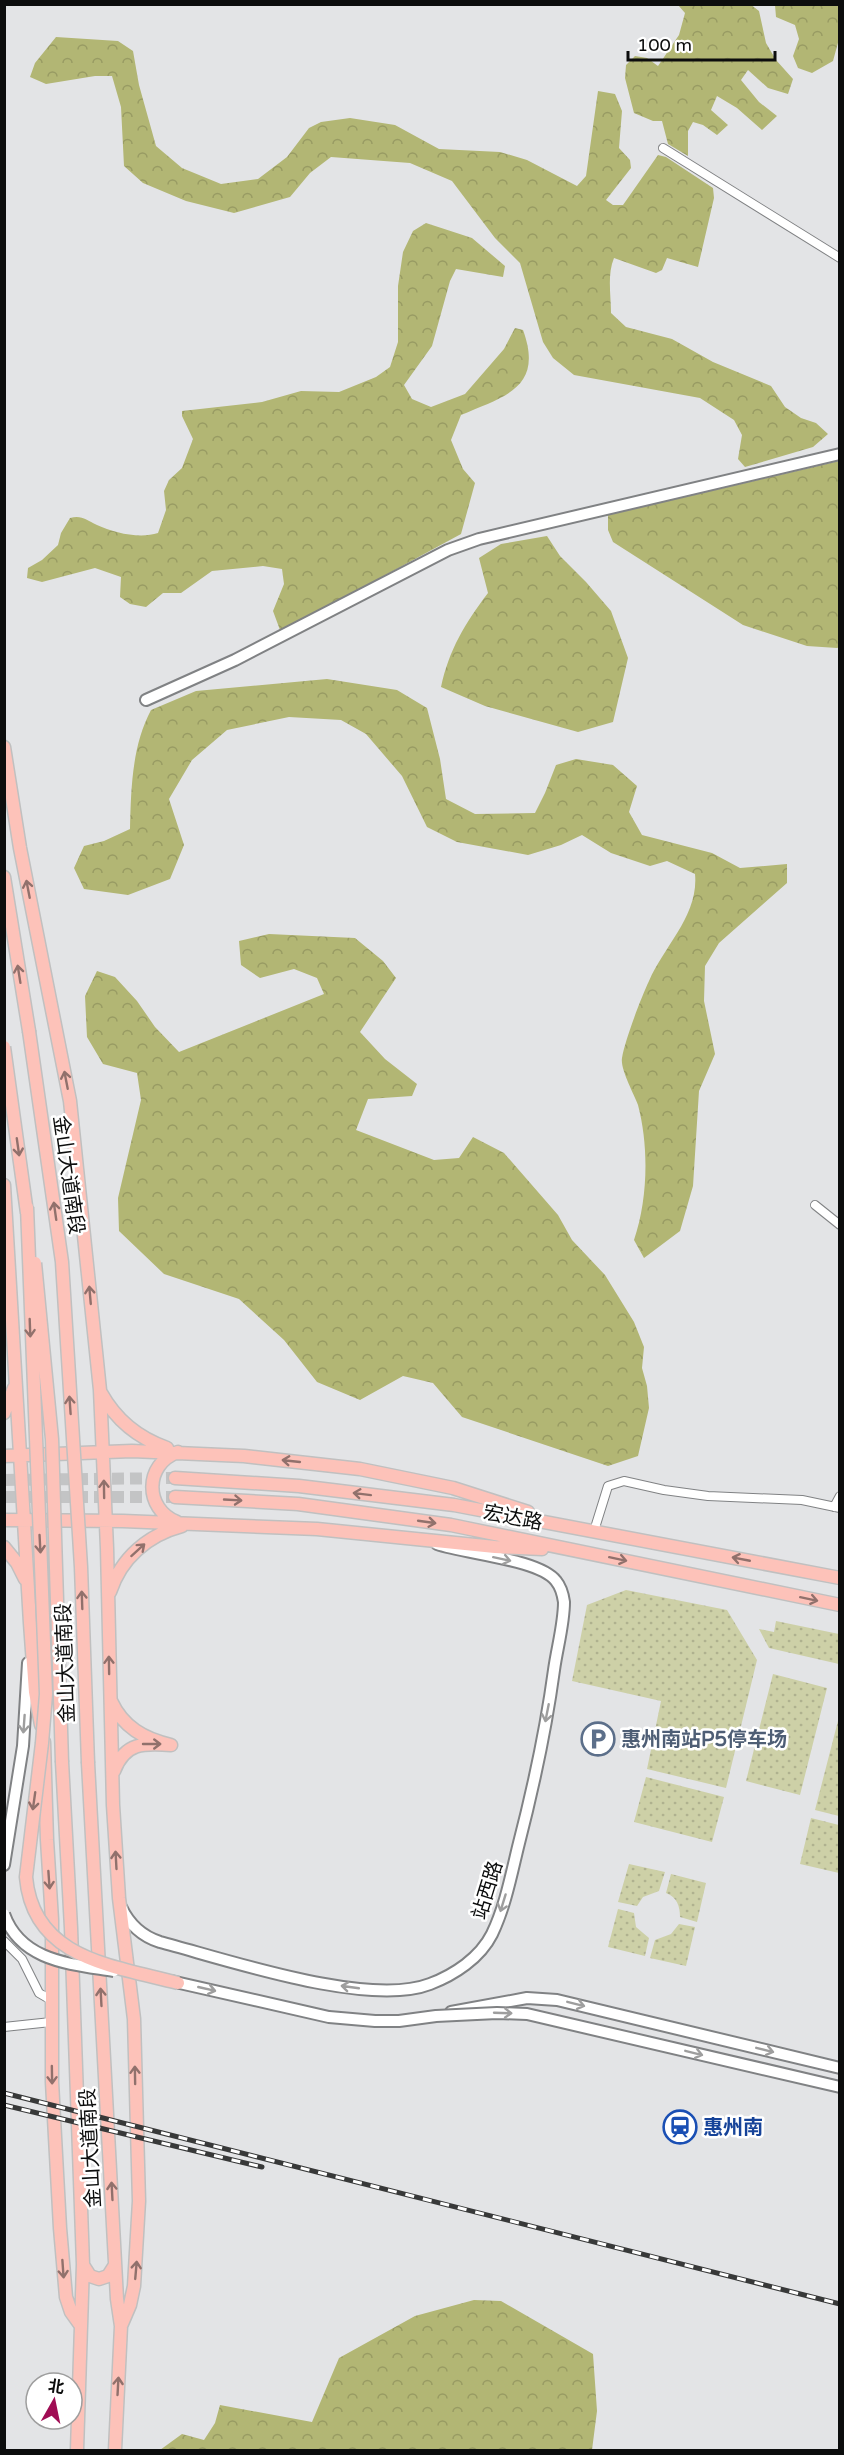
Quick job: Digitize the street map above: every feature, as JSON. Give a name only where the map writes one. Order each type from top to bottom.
[{"type":"main road","points":[[4,747],[20,848],[70,1101],[100,1390],[112,1778],[118,1898],[134,2019],[139,2201],[134,2286],[130,2305],[121,2326]]},
{"type":"main road","points":[[4,796],[20,848]]},
{"type":"main road","name":"金山大道南段","points":[[4,877],[62,1262],[81,1567],[88,1764],[121,2326],[115,2451]]},
{"type":"main road","name":"金山大道南段","points":[[4,1047],[42,1329],[52,1439],[62,1762],[71,1928],[83,2264],[77,2451]]},
{"type":"main road","points":[[4,1185],[35,1692],[46,1752],[47,1840],[52,1920],[51,2022],[55,2143],[64,2283],[71,2312],[81,2326]]},
{"type":"main road","points":[[27,1207],[46,1694],[26,1877],[27,1888],[38,1919],[51,1936],[68,1948],[122,1969],[178,1983]]},
{"type":"main road","points":[[4,1413],[13,1389],[16,1369]]},
{"type":"main road","points":[[100,1390],[119,1419],[136,1434],[168,1449],[185,1452]]},
{"type":"main road","points":[[4,1456],[103,1451],[185,1452],[360,1468],[453,1488],[572,1526]]},
{"type":"main road","points":[[181,1523],[168,1518],[158,1508],[151,1489],[156,1468],[166,1458],[185,1452]]},
{"type":"main road","name":"宏达路","points":[[175,1478],[299,1486],[454,1505],[840,1578]]},
{"type":"main road","name":"宏达路","points":[[175,1497],[298,1504],[451,1525],[840,1605]]},
{"type":"main road","points":[[4,1520],[104,1520],[317,1529],[495,1547],[567,1548]]},
{"type":"main road","points":[[108,1599],[121,1568],[143,1544],[163,1532],[195,1524]]},
{"type":"main road","points":[[4,1547],[17,1563],[28,1591]]},
{"type":"main road","points":[[110,1698],[120,1716],[135,1731],[153,1741],[171,1745],[146,1743],[134,1747],[119,1760],[112,1778]]},
{"type":"main road","points":[[83,2264],[90,2276],[99,2279],[112,2273],[116,2263]]},
{"type":"street","points":[[663,148],[840,258]]},
{"type":"street","points":[[147,700],[235,660],[448,550],[479,539],[840,454]]},
{"type":"street","points":[[814,1205],[840,1225]]},
{"type":"street","points":[[594,1531],[608,1486],[624,1481],[664,1490],[708,1496],[802,1500],[837,1507],[840,1496]]},
{"type":"street","name":"站西路","points":[[118,1898],[129,1921],[153,1940],[286,1975],[345,1987],[389,1992],[421,1987],[452,1974],[483,1947],[491,1936],[499,1917],[526,1815],[551,1690],[563,1598],[556,1580],[541,1569],[452,1549],[425,1540]]},
{"type":"street","points":[[4,1865],[16,1803],[23,1746],[30,1623]]},
{"type":"street","points":[[4,1914],[22,1943],[45,1957],[178,1983],[329,2017],[399,2021],[436,2016],[497,2013],[551,2018],[840,2087]]},
{"type":"street","points":[[4,1941],[22,1959],[39,1993],[51,2000]]},
{"type":"street","points":[[436,2016],[495,2002],[527,1998],[557,2000],[840,2068]]},
{"type":"street","points":[[4,2027],[51,2022]]},
{"type":"green space","points":[[750,4],[759,11],[766,43],[776,60],[793,79],[788,94],[768,88],[748,70],[741,80],[759,102],[777,116],[762,130],[737,108],[717,96],[711,110],[728,125],[717,135],[703,125],[693,122],[688,131],[688,156],[668,144],[662,121],[653,121],[634,113],[625,78],[626,65],[635,56],[647,58],[658,66],[679,35],[685,13],[678,5]]},
{"type":"green space","points":[[775,5],[839,5],[839,39],[833,61],[812,73],[798,68],[793,56],[799,39],[795,25],[776,17]]},
{"type":"green space","points":[[56,37],[118,41],[133,51],[139,85],[156,146],[182,168],[221,184],[258,179],[287,157],[309,128],[321,122],[350,118],[395,125],[439,149],[500,152],[527,160],[577,186],[586,176],[598,91],[615,94],[622,111],[619,148],[630,160],[631,168],[606,200],[613,205],[623,205],[658,155],[666,157],[713,188],[714,198],[698,267],[667,258],[662,270],[656,273],[614,258],[610,278],[611,313],[626,327],[672,339],[713,362],[771,386],[785,407],[801,418],[816,423],[828,434],[813,447],[745,467],[738,459],[742,435],[734,420],[700,398],[574,375],[553,358],[543,342],[520,263],[495,238],[452,181],[410,163],[331,157],[310,173],[290,197],[234,213],[186,201],[143,183],[124,166],[121,107],[112,76],[95,76],[46,84],[30,77],[35,63]]},
{"type":"green space","points":[[426,223],[472,238],[505,266],[503,277],[456,269],[450,281],[432,346],[404,385],[412,399],[431,407],[465,394],[504,349],[515,328],[523,330],[528,350],[528,365],[524,377],[516,387],[492,402],[461,415],[451,440],[463,469],[475,483],[461,534],[286,629],[280,630],[273,611],[284,584],[282,569],[263,566],[212,571],[181,593],[163,593],[146,607],[130,604],[120,597],[121,577],[95,568],[42,582],[27,578],[28,568],[42,560],[58,545],[61,533],[70,518],[81,518],[119,533],[151,535],[158,533],[166,510],[164,491],[169,480],[182,468],[193,439],[182,416],[182,411],[262,402],[301,391],[339,392],[376,377],[390,367],[398,342],[398,286],[403,252],[413,231]]},
{"type":"green space","points":[[839,461],[840,647],[837,648],[807,646],[743,625],[613,542],[608,530],[608,515]]},
{"type":"green space","points":[[547,536],[560,556],[611,611],[628,658],[613,722],[578,732],[485,706],[441,687],[448,661],[459,637],[488,593],[479,558],[501,544]]},
{"type":"green space","points":[[327,679],[397,690],[427,708],[440,759],[446,799],[475,814],[535,813],[556,765],[576,759],[613,765],[637,786],[629,812],[642,835],[712,853],[740,868],[787,864],[787,883],[719,943],[705,966],[704,1001],[715,1054],[699,1091],[693,1186],[680,1231],[644,1258],[634,1240],[644,1190],[644,1138],[638,1105],[625,1075],[622,1058],[626,1041],[649,981],[692,903],[695,874],[667,861],[650,866],[611,853],[582,835],[561,845],[528,855],[457,842],[427,827],[402,776],[366,734],[341,720],[289,717],[227,730],[192,760],[169,799],[184,845],[170,879],[128,895],[84,889],[74,868],[84,846],[104,841],[130,829],[136,753],[151,710],[196,691]]},
{"type":"green space","points":[[269,934],[355,938],[383,961],[396,978],[360,1032],[385,1059],[417,1084],[412,1096],[368,1099],[356,1130],[434,1160],[459,1158],[473,1137],[504,1153],[558,1215],[572,1240],[605,1275],[634,1322],[644,1347],[642,1368],[647,1386],[649,1408],[638,1456],[608,1466],[462,1417],[433,1383],[403,1376],[360,1400],[317,1382],[284,1340],[239,1299],[164,1274],[119,1231],[118,1198],[141,1100],[137,1073],[103,1064],[87,1037],[85,996],[97,971],[115,977],[137,1001],[155,1027],[179,1052],[324,994],[317,978],[294,969],[260,978],[241,965],[239,941]]},
{"type":"green space","points":[[626,1590],[727,1610],[757,1660],[726,1788],[647,1769],[661,1701],[572,1681],[587,1605]]},
{"type":"green space","points":[[776,1621],[839,1634],[839,1664],[769,1648],[759,1629],[774,1632]]},
{"type":"green space","points":[[773,1674],[827,1688],[800,1795],[746,1781]]},
{"type":"green space","points":[[839,1717],[839,1816],[815,1810]]},
{"type":"green space","points":[[646,1777],[724,1797],[712,1842],[634,1822]]},
{"type":"green space","points":[[811,1818],[839,1825],[839,1873],[800,1864]]},
{"type":"green space","points":[[629,1864],[665,1872],[659,1891],[643,1897],[637,1906],[618,1902]]},
{"type":"green space","points":[[671,1874],[706,1883],[697,1922],[680,1917],[677,1902],[666,1893]]},
{"type":"green space","points":[[618,1909],[634,1913],[636,1927],[649,1938],[645,1956],[608,1947]]},
{"type":"green space","points":[[679,1924],[695,1927],[686,1966],[650,1958],[655,1940],[671,1934]]},
{"type":"green space","points":[[474,2300],[501,2301],[593,2354],[597,2411],[592,2450],[160,2450],[182,2434],[204,2440],[215,2423],[220,2405],[312,2422],[339,2358],[415,2316]]},
{"type":"tunnel","points":[[4,1480],[175,1478]]},
{"type":"tunnel","points":[[4,1497],[175,1497]]},
{"type":"railway","points":[[4,2093],[840,2304]]},
{"type":"railway","points":[[4,2105],[262,2167]]},
{"type":"place","name":"惠州南站P5停车场","points":[[598,1739]]},
{"type":"place","name":"惠州南","points":[[680,2127]]}]
